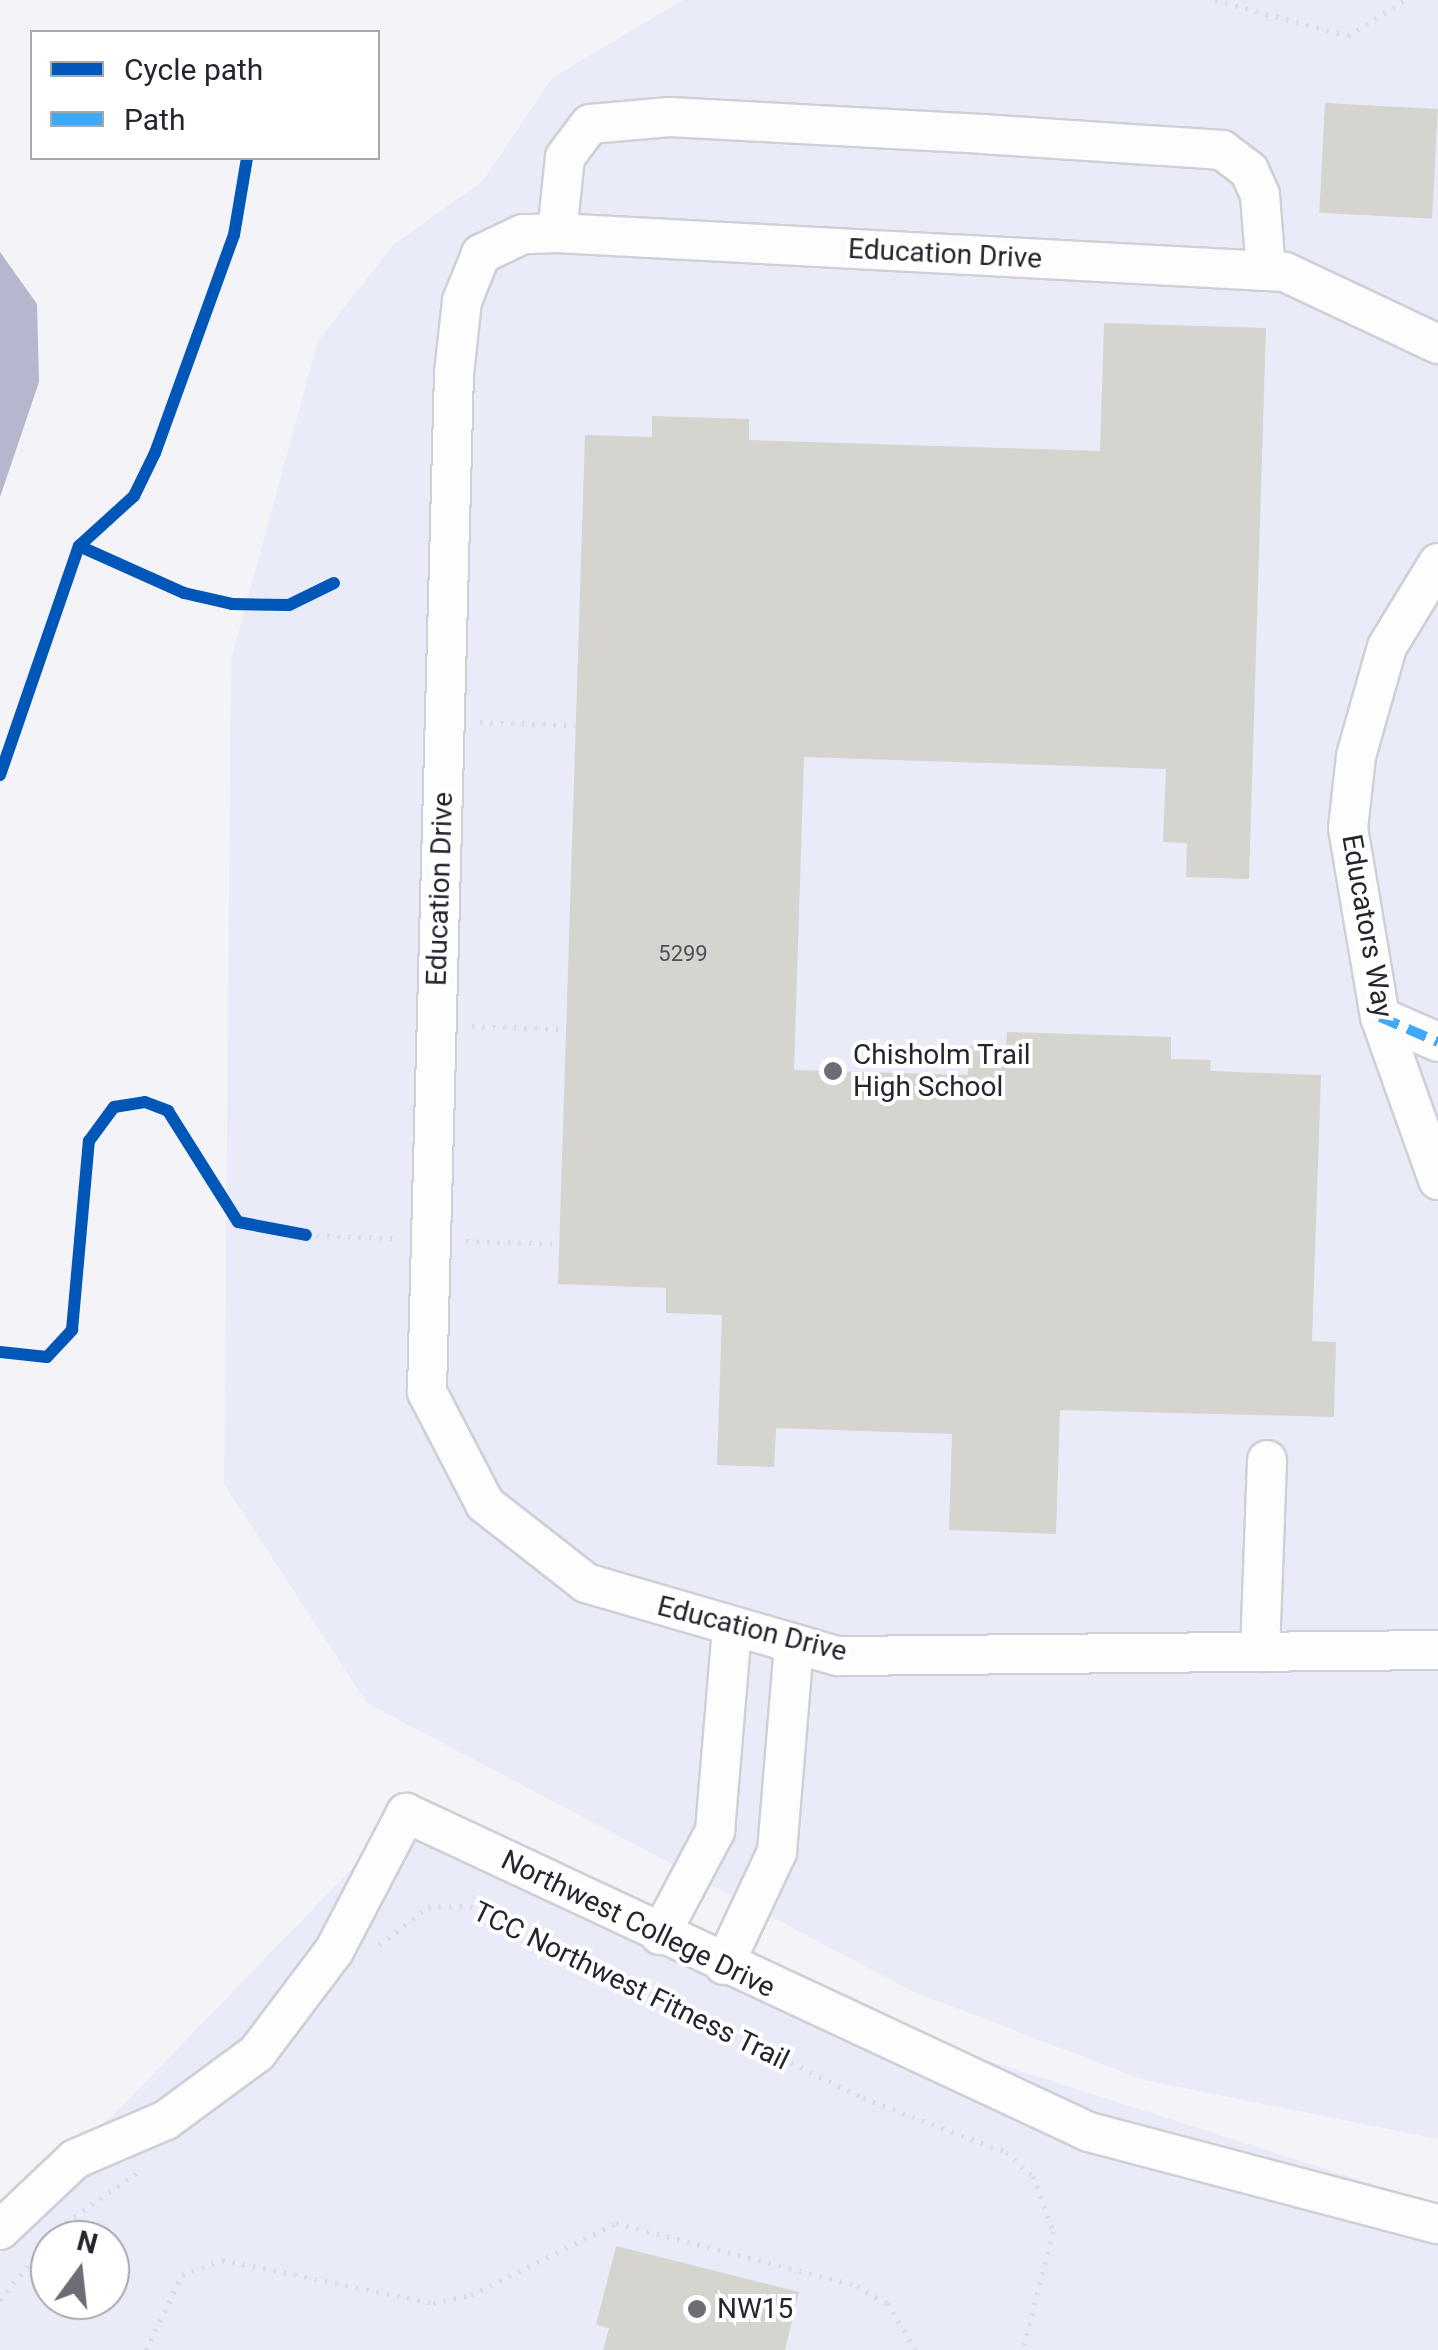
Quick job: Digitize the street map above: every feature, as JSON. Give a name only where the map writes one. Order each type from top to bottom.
[{"type":"street","points":[[557,232],[565,157],[590,124],[670,117],[1021,136],[1222,150],[1249,170],[1260,195],[1266,271]]},
{"type":"street","name":"Education Drive","points":[[1438,344],[1266,271],[557,232],[523,234],[482,254],[462,301],[427,1392],[485,1504],[586,1583],[838,1656],[1438,1650]]},
{"type":"street","name":"Educators Way","points":[[1438,563],[1387,647],[1356,756],[1348,828],[1380,1018],[1438,1180]]},
{"type":"street","points":[[1380,1018],[1438,1042]]},
{"type":"street","points":[[1260,1652],[1268,1460]]},
{"type":"street","points":[[660,1935],[715,1831],[732,1628]]},
{"type":"street","points":[[724,1966],[777,1852],[794,1644]]},
{"type":"street","name":"Northwest College Drive","points":[[0,2230],[75,2159],[166,2120],[256,2053],[334,1951],[406,1813],[724,1966],[1089,2132],[1438,2224]]},
{"type":"path","points":[[1215,0],[1348,36],[1405,0]]},
{"type":"path","points":[[477,722],[576,726]]},
{"type":"path","points":[[464,1025],[566,1029]]},
{"type":"path","points":[[298,1234],[395,1238]]},
{"type":"path","points":[[456,1241],[559,1244]]},
{"type":"path","points":[[0,2300],[57,2229],[148,2166]]},
{"type":"path","points":[[146,2350],[182,2275],[222,2260],[434,2303],[471,2294],[616,2222],[857,2286],[887,2303],[916,2350]]},
{"type":"shaded area","name":"Chisholm Trail High School","points":[[683,0],[1438,0],[1438,2139],[1144,2080],[914,1992],[367,1703],[224,1484],[231,659],[318,341],[393,245],[483,181],[552,78]]},
{"type":"shaded area","points":[[406,1813],[790,1997],[1438,2205],[1438,2350],[0,2350],[0,2232]]},
{"type":"water","points":[[0,252],[37,304],[39,382],[0,497]]},
{"type":"building","points":[[1325,103],[1438,109],[1432,219],[1319,213]]},
{"type":"building","points":[[1104,323],[1266,328],[1249,879],[1186,877],[1187,843],[1163,842],[1166,769],[804,757],[794,1070],[968,1075],[969,1046],[1006,1047],[1007,1032],[1171,1037],[1171,1059],[1211,1060],[1210,1071],[1321,1075],[1312,1341],[1336,1342],[1334,1417],[1060,1410],[1056,1534],[949,1530],[952,1434],[776,1428],[774,1467],[717,1465],[722,1315],[666,1313],[666,1288],[558,1284],[585,435],[652,437],[652,416],[749,419],[749,440],[1100,451]]},
{"type":"building","name":"NW15","points":[[616,2246],[799,2292],[785,2350],[603,2350],[609,2328],[596,2325]]},
{"type":"marked path","points":[[1380,1017],[1438,1042]]},
{"type":"cycle path","points":[[0,775],[79,546],[134,496],[155,453],[234,235],[247,160]]},
{"type":"cycle path","points":[[79,546],[184,593],[232,604],[289,605],[334,583]]},
{"type":"cycle path","points":[[0,1352],[47,1357],[72,1330],[89,1141],[114,1107],[145,1102],[168,1111],[238,1222],[306,1235]]},
{"type":"place","name":"Chisholm Trail High School","points":[[833,1071]]},
{"type":"place","name":"NW15","points":[[697,2309]]}]
